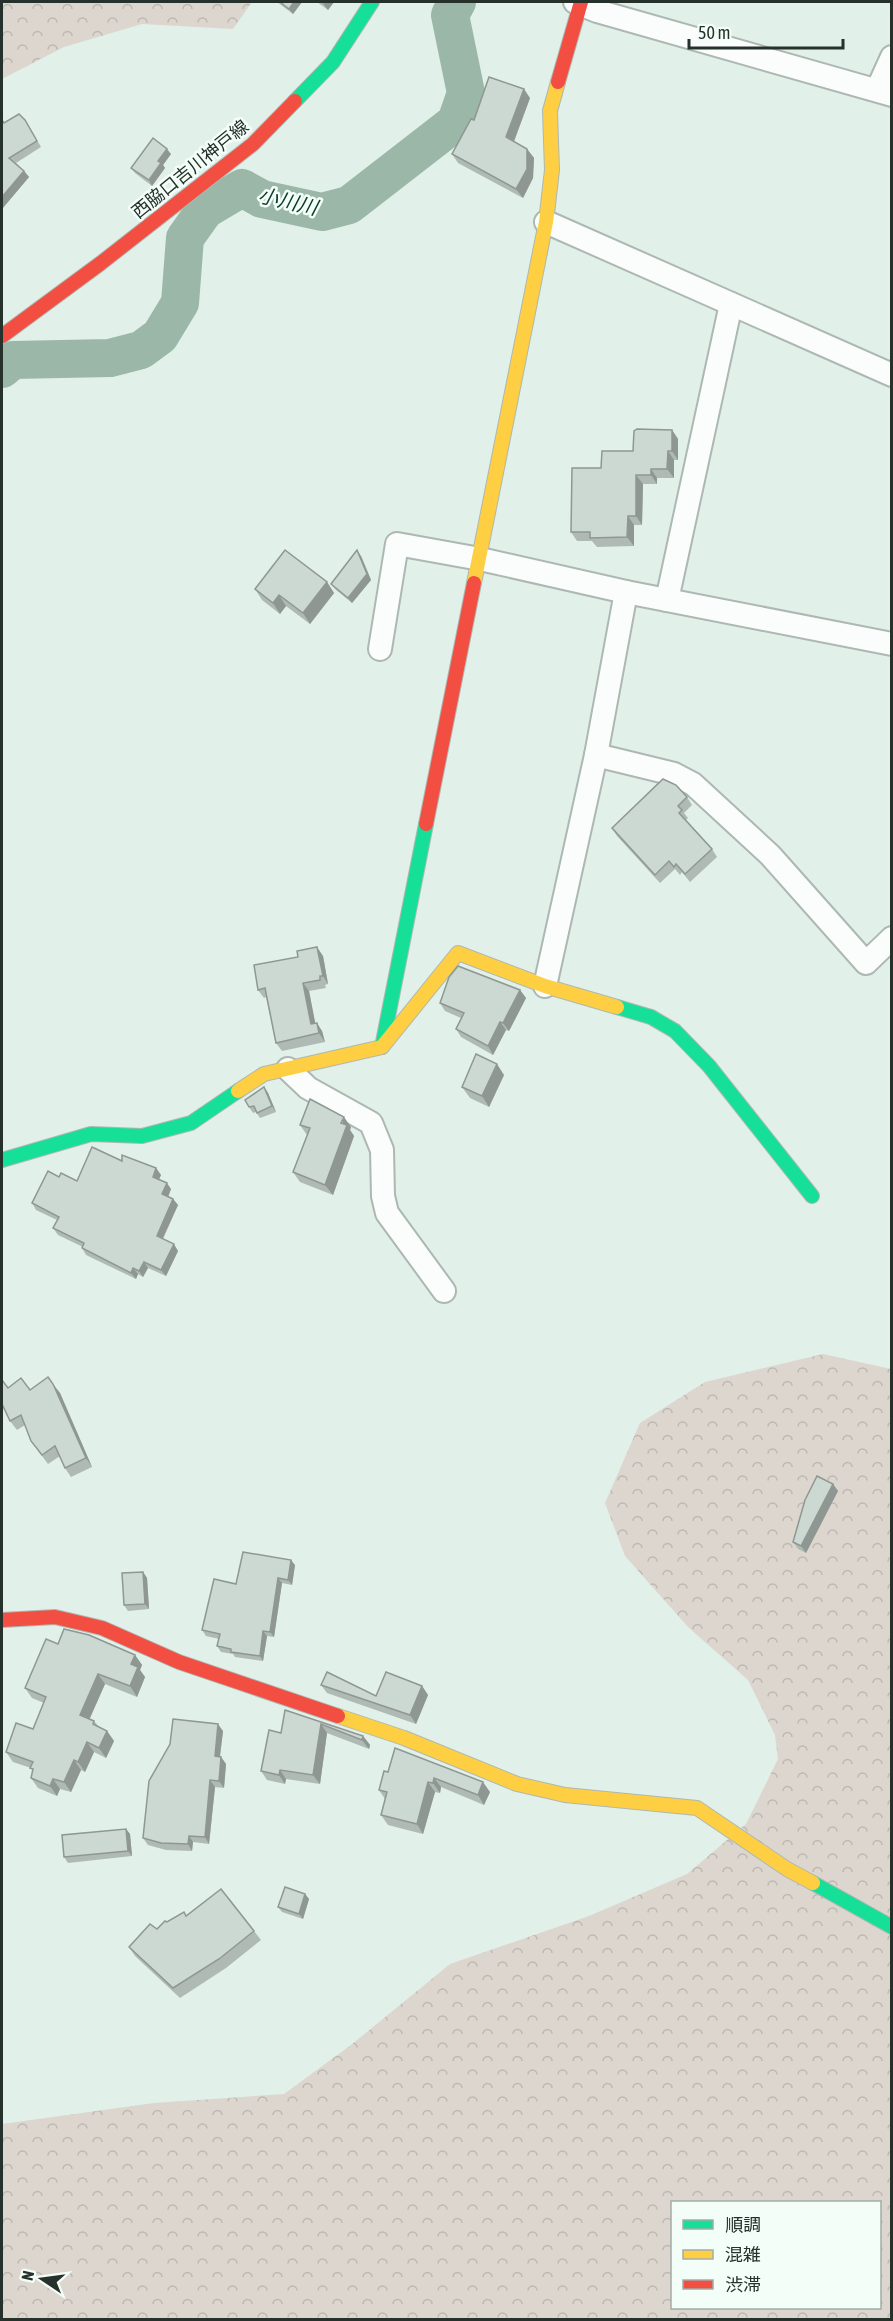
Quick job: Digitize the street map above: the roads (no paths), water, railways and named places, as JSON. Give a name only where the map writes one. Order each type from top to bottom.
[{"type":"street","name":"西脇口吉川神戸線","points":[[2,336],[101,263],[254,144],[333,62],[372,2]]},
{"type":"street","points":[[382,1047],[546,222],[552,170],[550,111],[579,2],[597,11],[884,93],[891,57]]},
{"type":"street","points":[[546,222],[891,375]]},
{"type":"street","points":[[667,600],[731,304]]},
{"type":"street","points":[[380,649],[398,544],[891,644]]},
{"type":"street","points":[[545,986],[596,755],[626,592]]},
{"type":"street","points":[[596,755],[674,774],[693,784],[770,855],[866,963],[891,938]]},
{"type":"street","points":[[2,1160],[91,1134],[142,1136],[190,1123],[264,1074],[382,1047],[458,953],[545,986],[651,1017],[675,1031],[709,1066],[812,1196]]},
{"type":"street","points":[[288,1069],[308,1088],[371,1124],[382,1150],[383,1196],[387,1213],[444,1291]]},
{"type":"street","points":[[2,1620],[55,1617],[102,1628],[179,1662],[404,1738],[516,1784],[565,1795],[697,1808],[787,1869],[891,1927]]},
{"type":"waterway","name":"小川川","points":[[2,369],[13,360],[110,358],[141,350],[160,336],[180,303],[185,238],[205,210],[242,188],[262,199],[322,212],[349,205],[456,122],[466,93],[450,15],[457,2]]}]
